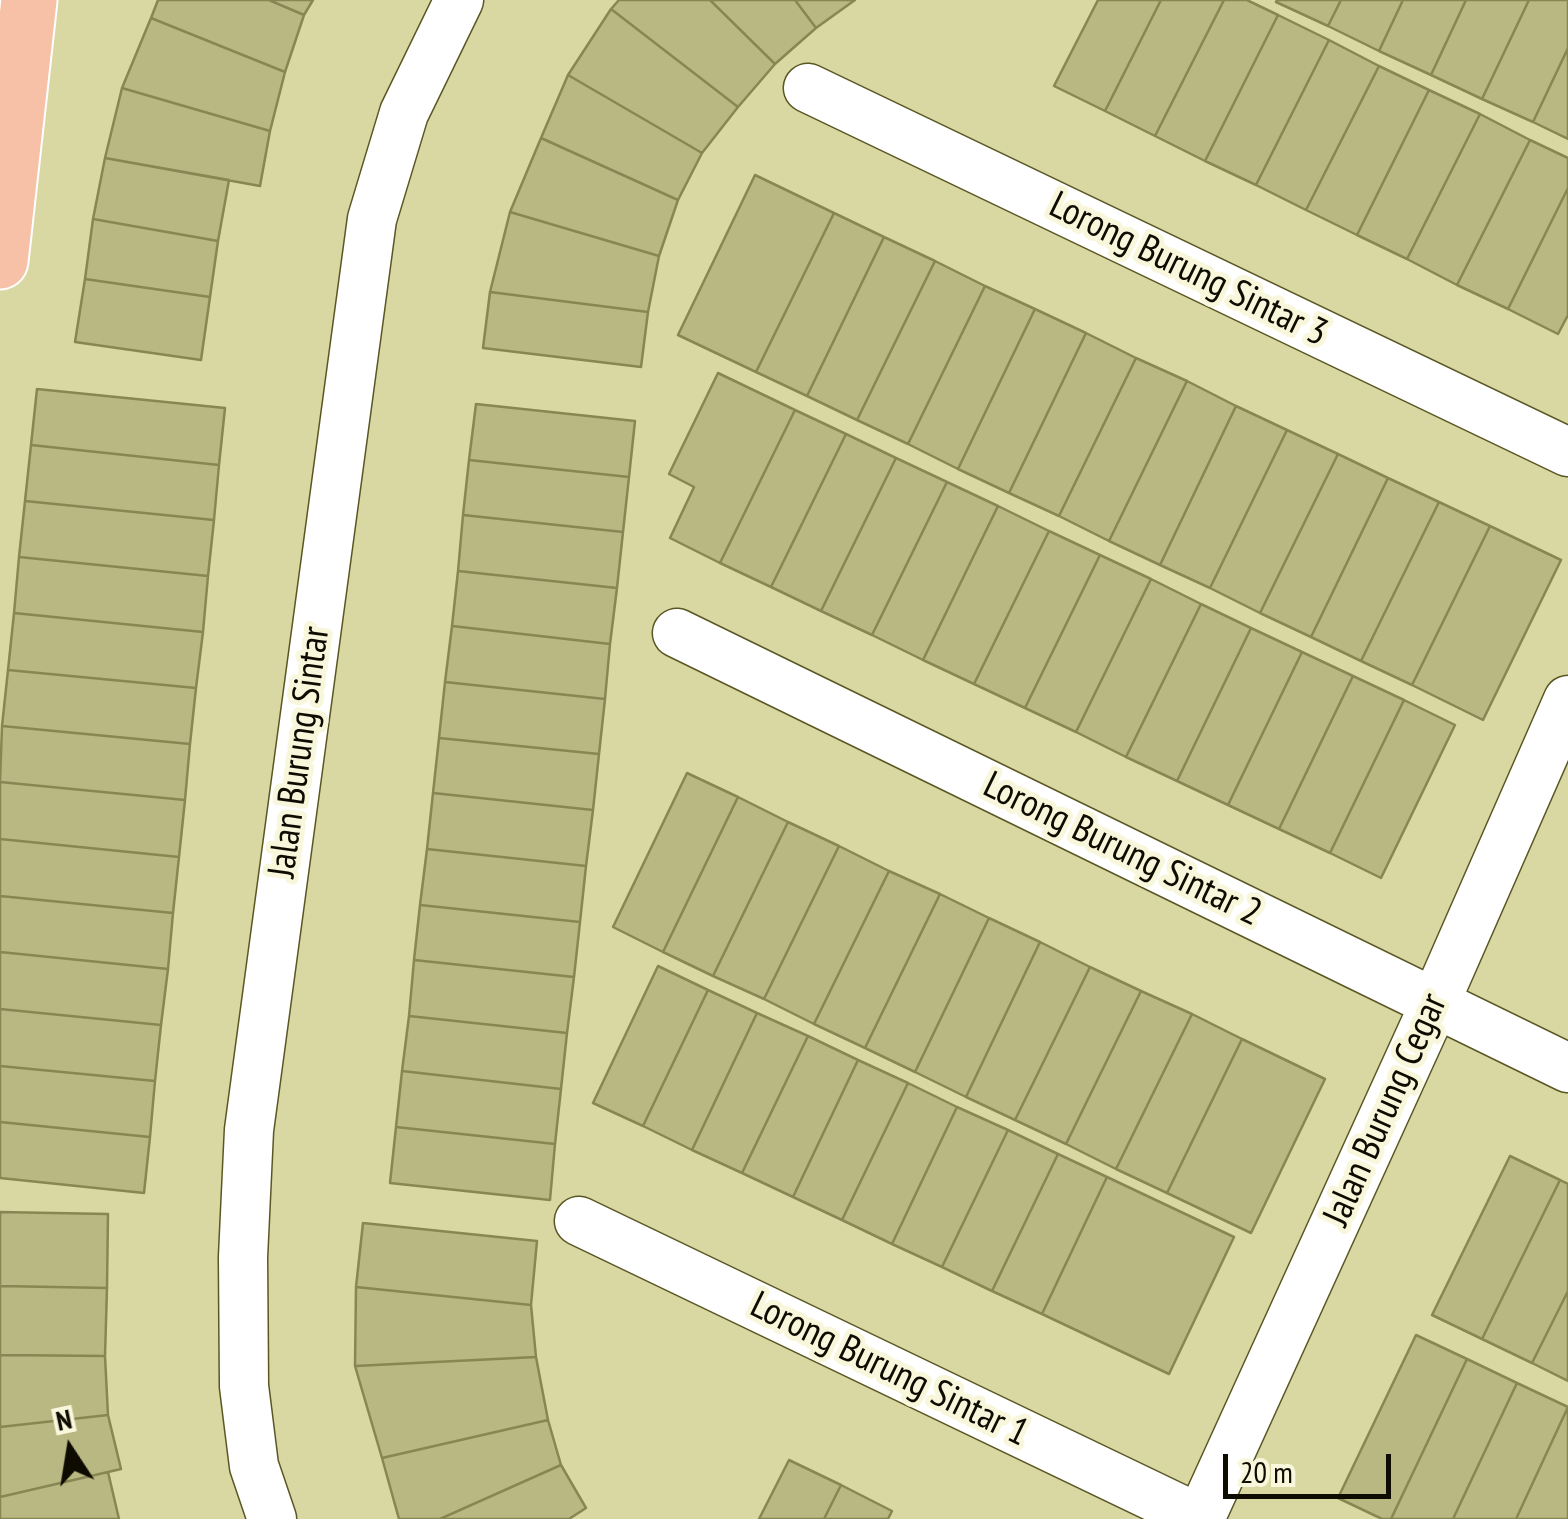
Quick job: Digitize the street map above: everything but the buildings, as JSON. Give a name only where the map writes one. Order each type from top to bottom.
[{"type":"main road","points":[[0,261],[29,0]]},
{"type":"street","name":"Jalan Burung Sintar","points":[[272,1519],[254,1466],[244,1386],[243,1257],[249,1130],[372,219],[404,113],[458,0]]},
{"type":"street","name":"Lorong Burung Sintar 3","points":[[808,88],[1568,452]]},
{"type":"street","name":"Lorong Burung Sintar 2","points":[[676,632],[1568,1068]]},
{"type":"street","name":"Jalan Burung Cegar","points":[[1200,1519],[1568,700]]},
{"type":"street","name":"Lorong Burung Sintar 1","points":[[579,1221],[1200,1519]]}]
